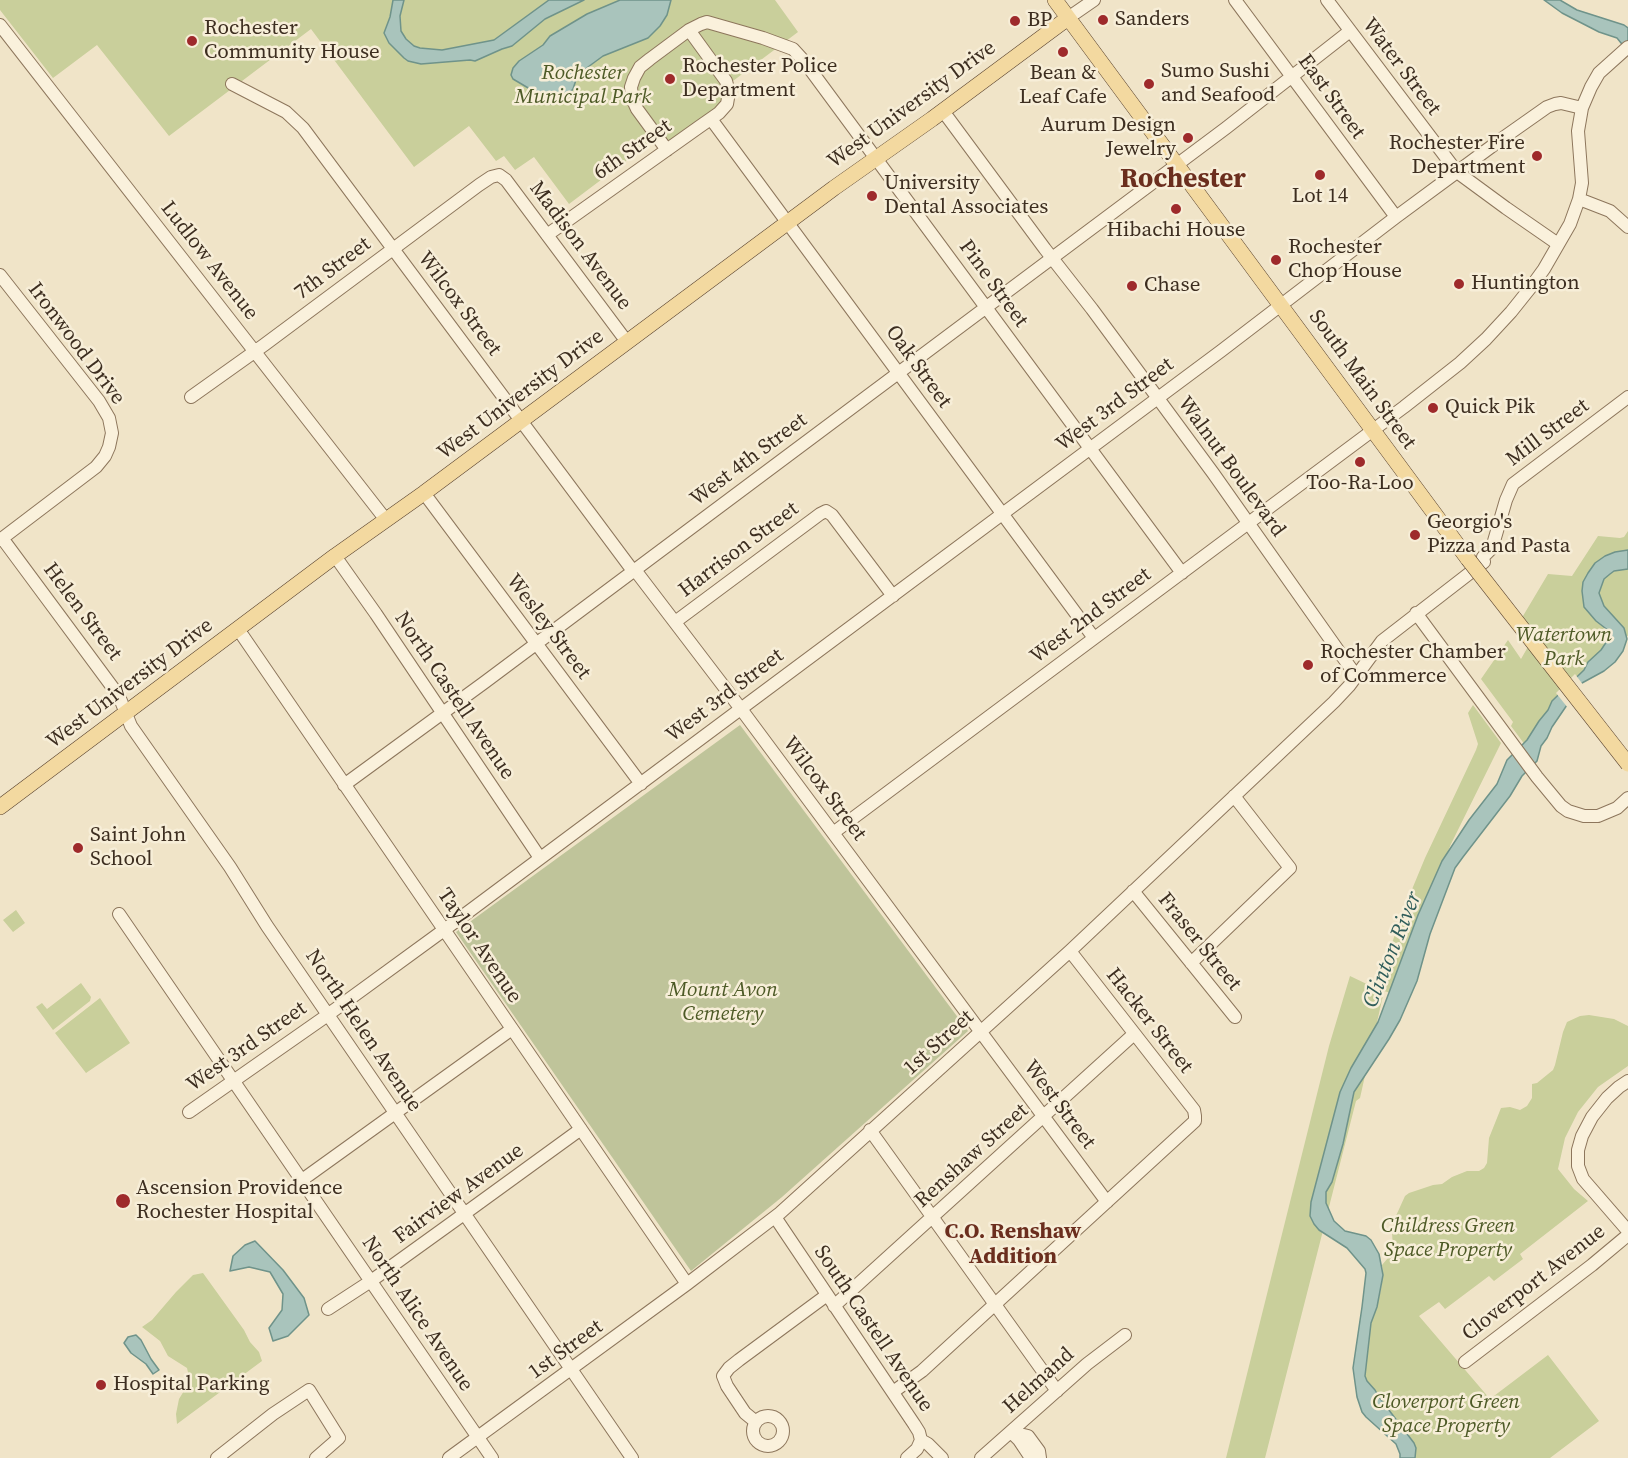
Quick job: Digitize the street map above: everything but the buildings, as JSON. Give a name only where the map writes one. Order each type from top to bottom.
[{"type":"main road","name":"South Main Street","points":[[1055,0],[1468,559],[1628,764]]},
{"type":"main road","name":"West University Drive","points":[[0,807],[787,222],[943,111],[1068,18]]},
{"type":"street","points":[[1068,18],[1094,0]]},
{"type":"street","name":"East Street","points":[[1235,0],[1396,217]]},
{"type":"street","name":"Water Street","points":[[1327,0],[1457,172],[1558,244]]},
{"type":"street","name":"Pine Street","points":[[689,30],[711,22],[785,45],[793,49],[804,61],[1182,573]]},
{"type":"street","name":"Ludlow Avenue","points":[[0,25],[387,520]]},
{"type":"street","points":[[667,150],[637,109],[632,98],[632,87],[640,67],[689,30]]},
{"type":"street","name":"6th Street","points":[[547,235],[711,119],[727,104],[729,87],[689,30]]},
{"type":"street","name":"West 4th Street","points":[[344,785],[634,571],[1350,31]]},
{"type":"street","name":"West 2nd Street","points":[[833,833],[1373,430],[1451,370],[1486,339],[1544,269],[1570,224],[1579,199],[1582,171],[1578,131],[1582,108],[1599,73],[1628,47]]},
{"type":"street","name":"Wilcox Street","points":[[232,84],[286,112],[297,121],[527,430],[741,709],[980,1032]]},
{"type":"street","name":"West 3rd Street","points":[[189,1112],[444,930],[893,596],[1396,217],[1547,107],[1561,103],[1582,108]]},
{"type":"street","name":"Walnut Boulevard","points":[[943,111],[1158,397],[1357,674]]},
{"type":"street","name":"Oak Street","points":[[711,119],[1094,639]]},
{"type":"street","name":"7th Street","points":[[191,396],[255,352],[488,179],[499,175]]},
{"type":"street","name":"Madison Avenue","points":[[499,175],[506,180],[627,342]]},
{"type":"street","points":[[1579,199],[1610,212],[1628,227]]},
{"type":"street","name":"Ironwood Drive","points":[[0,275],[105,409],[111,426],[111,440],[105,456],[96,467],[1,539]]},
{"type":"street","name":"Mill Street","points":[[1416,613],[1484,562],[1483,557],[1492,548],[1513,484],[1628,397]]},
{"type":"street","name":"Wesley Street","points":[[424,493],[641,784]]},
{"type":"street","name":"Harrison Street","points":[[675,622],[826,511],[832,515],[893,596]]},
{"type":"street","name":"Helen Street","points":[[1,539],[115,690],[126,712]]},
{"type":"street","name":"North Castell Avenue","points":[[335,556],[540,858]]},
{"type":"street","points":[[1416,613],[1561,806],[1572,813],[1584,816],[1605,814],[1617,808],[1628,798]]},
{"type":"street","name":"1st Street","points":[[449,1458],[775,1217],[1070,951],[1341,695],[1382,641],[1416,613]]},
{"type":"street","name":"Taylor Avenue","points":[[238,629],[687,1284]]},
{"type":"street","name":"North Helen Avenue","points":[[126,712],[135,732],[632,1458]]},
{"type":"street","points":[[1191,963],[1290,868],[1234,796]]},
{"type":"street","name":"Fraser Street","points":[[1133,891],[1235,1017]]},
{"type":"street","name":"North Alice Avenue","points":[[120,914],[492,1458]]},
{"type":"street","name":"Hacker Street","points":[[1070,951],[1194,1110],[1195,1116],[1191,1126],[1107,1202]]},
{"type":"street","points":[[302,1180],[512,1029]]},
{"type":"street","name":"West Street","points":[[980,1032],[1107,1202]]},
{"type":"street","name":"Renshaw Street","points":[[834,1306],[1134,1034]]},
{"type":"street","points":[[1628,1081],[1607,1098],[1592,1117],[1578,1150],[1578,1166],[1583,1179],[1628,1233]]},
{"type":"street","name":"Fairview Avenue","points":[[328,1309],[371,1281],[581,1129]]},
{"type":"street","points":[[870,1130],[1057,1390]]},
{"type":"street","points":[[893,1392],[922,1371],[1107,1202]]},
{"type":"street","name":"South Castell Avenue","points":[[775,1217],[914,1424],[921,1440],[942,1458]]},
{"type":"street","name":"Cloverport Avenue","points":[[1465,1362],[1592,1265],[1628,1233]]},
{"type":"street","points":[[756,1422],[745,1413],[726,1386],[723,1376],[738,1360],[827,1295]]},
{"type":"street","name":"Helmand","points":[[981,1458],[1086,1364],[1125,1335]]},
{"type":"street","points":[[217,1458],[273,1414],[309,1390],[339,1438],[316,1458]]},
{"type":"street","points":[[1011,1432],[1031,1458]]},
{"type":"street","points":[[1011,1432],[1028,1436],[1039,1451],[1040,1458]]},
{"type":"street","points":[[907,1458],[917,1449],[921,1440]]},
{"type":"green space","name":"Rochester Municipal Park","points":[[0,0],[775,0],[798,32],[725,87],[723,104],[670,141],[662,134],[569,204],[534,157],[515,170],[504,156],[496,161],[469,126],[414,167],[311,29],[169,136],[97,45],[53,78],[0,10]]},
{"type":"green space","name":"Watertown Park","points":[[1628,531],[1628,636],[1622,635],[1606,644],[1556,709],[1531,753],[1511,726],[1513,722],[1481,679],[1508,640],[1521,659],[1533,638],[1520,621],[1548,574],[1572,576],[1598,536],[1620,538],[1624,537]]},
{"type":"green space","points":[[1473,705],[1501,743],[1451,844],[1426,904],[1394,994],[1384,991],[1360,1098],[1356,1101],[1265,1458],[1226,1458],[1329,1046],[1350,976],[1373,987],[1381,975],[1403,911],[1425,858],[1476,750],[1478,744],[1468,713]]},
{"type":"green space","name":"Mount Avon Cemetery","points":[[740,725],[968,1031],[782,1197],[691,1271],[456,932]]},
{"type":"green space","points":[[16,910],[25,923],[13,932],[3,920]]},
{"type":"green space","points":[[81,983],[91,997],[90,1001],[53,1030],[36,1007],[42,1003],[47,1009]]},
{"type":"green space","points":[[100,998],[130,1043],[86,1073],[55,1033]]},
{"type":"green space","points":[[1589,1015],[1614,1019],[1628,1026],[1628,1066],[1598,1087],[1578,1112],[1565,1138],[1558,1169],[1574,1189],[1588,1201],[1520,1254],[1523,1259],[1494,1281],[1489,1276],[1445,1309],[1439,1302],[1419,1316],[1490,1399],[1548,1355],[1599,1421],[1550,1458],[1415,1458],[1414,1443],[1365,1376],[1371,1323],[1381,1289],[1382,1265],[1393,1252],[1392,1231],[1395,1218],[1405,1196],[1409,1193],[1442,1184],[1467,1171],[1479,1171],[1484,1168],[1487,1163],[1489,1138],[1501,1108],[1510,1107],[1520,1110],[1527,1106],[1532,1098],[1532,1084],[1537,1083],[1553,1070],[1567,1022]]},
{"type":"green space","points":[[203,1273],[259,1352],[262,1361],[177,1424],[179,1399],[190,1381],[187,1368],[168,1356],[160,1341],[142,1327],[152,1320],[193,1275]]},
{"type":"water","points":[[393,0],[404,0],[400,16],[401,31],[406,39],[420,48],[442,50],[494,40],[549,0],[584,0],[545,19],[512,46],[475,61],[421,64],[404,58],[389,43],[384,33]]},
{"type":"water","points":[[620,0],[671,0],[667,15],[648,38],[603,56],[577,77],[573,89],[562,101],[551,104],[513,79],[511,75],[513,68],[519,61],[543,45],[550,36],[587,14]]},
{"type":"water","points":[[1544,0],[1560,0],[1577,10],[1624,25],[1628,28],[1628,47],[1617,38],[1599,32],[1562,13]]},
{"type":"water","points":[[1628,550],[1628,569],[1614,571],[1610,574],[1604,579],[1599,593],[1604,606],[1624,628],[1627,639],[1623,651],[1604,671],[1582,683],[1541,746],[1537,761],[1522,776],[1510,796],[1455,868],[1430,934],[1417,981],[1400,1020],[1354,1092],[1343,1144],[1332,1182],[1326,1192],[1326,1203],[1334,1221],[1345,1231],[1366,1236],[1379,1254],[1383,1275],[1377,1307],[1371,1323],[1365,1376],[1414,1443],[1415,1458],[1400,1458],[1396,1444],[1366,1417],[1357,1397],[1353,1368],[1365,1269],[1347,1248],[1319,1230],[1314,1224],[1310,1216],[1311,1202],[1340,1092],[1378,1022],[1418,915],[1442,861],[1469,820],[1497,784],[1507,760],[1527,740],[1552,701],[1584,670],[1588,662],[1607,641],[1609,631],[1584,607],[1583,582],[1595,563],[1615,552]]},
{"type":"water","points":[[255,1241],[283,1270],[304,1298],[309,1315],[288,1336],[273,1341],[269,1328],[282,1310],[283,1294],[270,1272],[249,1267],[230,1271],[233,1256],[245,1245]]},
{"type":"water","points":[[136,1335],[159,1370],[153,1374],[124,1343],[128,1337]]},
{"type":"pier","points":[[1575,674],[1584,686],[1568,708],[1556,693]]},
{"type":"place","name":"Sanders","points":[[1103,20]]},
{"type":"place","name":"BP","points":[[1015,21]]},
{"type":"place","name":"Rochester Community House","points":[[192,41]]},
{"type":"place","name":"Bean & Leaf Cafe","points":[[1063,52]]},
{"type":"place","name":"Rochester Police Department","points":[[670,79]]},
{"type":"place","name":"Sumo Sushi and Seafood","points":[[1149,84]]},
{"type":"place","name":"Aurum Design Jewelry","points":[[1188,138]]},
{"type":"place","name":"Rochester Fire Department","points":[[1537,156]]},
{"type":"place","name":"Lot 14","points":[[1320,175]]},
{"type":"place","name":"University Dental Associates","points":[[872,196]]},
{"type":"place","name":"Hibachi House","points":[[1176,209]]},
{"type":"place","name":"Rochester Chop House","points":[[1276,260]]},
{"type":"place","name":"Huntington","points":[[1459,284]]},
{"type":"place","name":"Chase","points":[[1132,286]]},
{"type":"place","name":"Quick Pik","points":[[1433,408]]},
{"type":"place","name":"Too-Ra-Loo","points":[[1360,462]]},
{"type":"place","name":"Georgio's Pizza and Pasta","points":[[1415,535]]},
{"type":"place","name":"Rochester Chamber of Commerce","points":[[1308,665]]},
{"type":"place","name":"Saint John School","points":[[78,848]]},
{"type":"place","name":"Ascension Providence Rochester Hospital","points":[[123,1201]]},
{"type":"place","name":"Hospital Parking","points":[[101,1385]]},
{"type":"district","name":"Rochester","points":[[1183,180]]},
{"type":"district","name":"C.O. Renshaw Addition","points":[[1013,1244]]},
{"type":"water label","name":"Clinton River","points":[[1393,950]]},
{"type":"park label","name":"Childress Green Space Property","points":[[1448,1239]]},
{"type":"park label","name":"Cloverport Green Space Property","points":[[1446,1415]]}]
